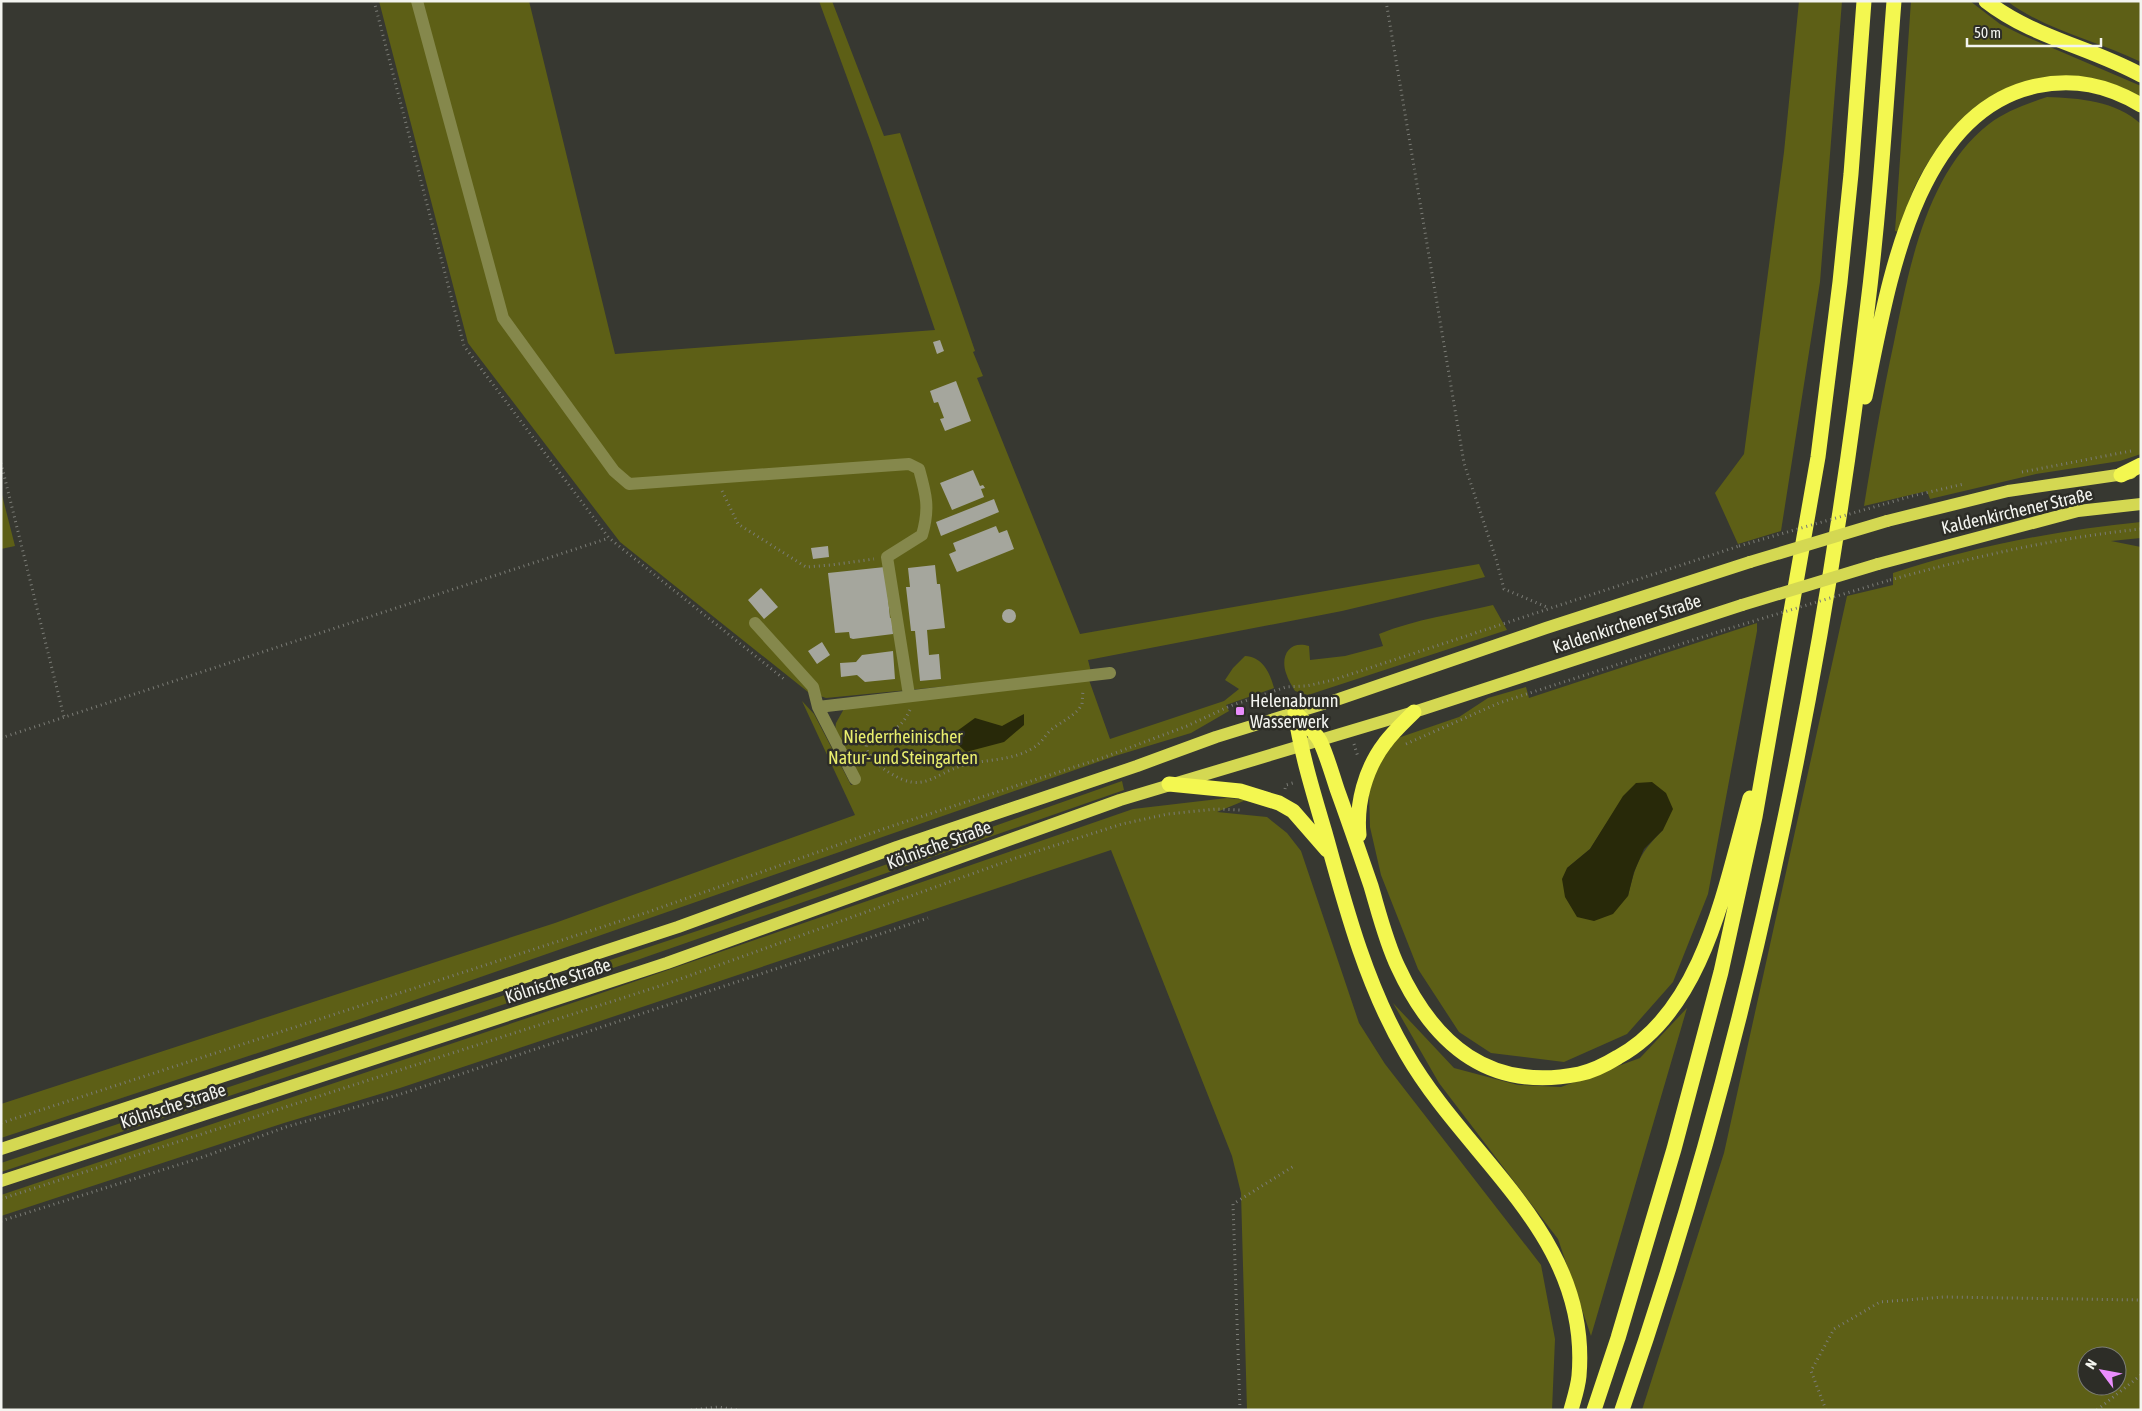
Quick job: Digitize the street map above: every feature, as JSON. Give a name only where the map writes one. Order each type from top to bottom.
[{"type":"highway","points":[[1594,1410],[1618,1338],[1674,1149],[1721,972],[1755,818],[1818,457],[1840,282],[1851,174],[1864,1]]},
{"type":"highway","points":[[1622,1410],[1646,1344],[1699,1165],[1746,993],[1787,805],[1814,666],[1842,499],[1868,310],[1894,1]]},
{"type":"highway","points":[[1986,1],[2001,13],[2025,26],[2141,75]]},
{"type":"highway","points":[[1842,499],[1890,284],[1906,224],[1933,167],[1950,143],[1979,114],[2008,96],[2027,88],[2051,83],[2094,84],[2112,90],[2141,105]]},
{"type":"highway","points":[[2121,474],[2141,466]]},
{"type":"highway","points":[[1295,712],[1319,740],[1361,857],[1397,966],[1417,1004],[1442,1036],[1473,1060],[1495,1071],[1519,1077],[1557,1079],[1593,1071],[1634,1049],[1664,1020],[1689,982],[1710,936],[1773,718]]},
{"type":"highway","points":[[1295,712],[1300,745],[1333,863],[1359,946],[1385,1013],[1406,1054],[1430,1090],[1542,1232],[1559,1265],[1573,1302],[1579,1338],[1579,1376],[1572,1410]]},
{"type":"highway","points":[[1361,857],[1357,820],[1361,793],[1370,768],[1384,744],[1414,712]]},
{"type":"highway","points":[[1169,784],[1240,791],[1279,803],[1293,811],[1324,844],[1333,863]]},
{"type":"main road","name":"Kaldenkirchener Straße","points":[[1137,766],[1216,737],[1750,562],[1887,521],[2008,491],[2141,472]]},
{"type":"main road","name":"Kaldenkirchener Straße","points":[[1124,798],[1414,712],[1742,605],[1878,564],[2078,511],[2141,504]]},
{"type":"main road","name":"Kölnische Straße","points":[[1,1149],[678,927],[897,847],[1137,766]]},
{"type":"main road","name":"Kölnische Straße","points":[[1,1181],[657,966],[1124,798]]},
{"type":"lane","points":[[416,1],[503,318],[614,471],[629,484],[909,464],[919,469],[928,501],[922,535],[888,557],[909,695]]},
{"type":"lane","points":[[755,623],[813,687],[818,707],[855,779]]},
{"type":"lane","points":[[818,707],[1110,673]]},
{"type":"path","points":[[374,1],[464,346],[609,538],[787,682]]},
{"type":"path","points":[[1386,1],[1464,463],[1504,589],[1550,608]]},
{"type":"path","points":[[1,463],[64,717]]},
{"type":"path","points":[[715,477],[738,524],[806,566],[831,565],[888,557]]},
{"type":"path","points":[[1,1123],[648,912],[886,828],[1102,758],[1187,726],[1230,706],[1286,687],[1306,686],[1332,680],[1739,546],[1912,496]]},
{"type":"path","points":[[1401,746],[1437,732],[1499,703],[1724,630],[1890,580],[1971,558],[2041,544],[2141,529]]},
{"type":"path","points":[[1,738],[609,538]]},
{"type":"path","points":[[909,695],[912,706],[902,723],[888,732],[875,733],[869,739],[866,748],[880,767],[901,780],[910,783],[922,783],[961,766],[981,761],[1006,759],[1032,748],[1079,709],[1082,704],[1084,677]]},
{"type":"path","points":[[1279,803],[1286,785],[1310,778]]},
{"type":"path","points":[[1,1200],[668,983],[1016,858],[1122,824],[1168,814],[1216,809],[1246,810]]},
{"type":"path","points":[[1,1220],[203,1157],[286,1127],[429,1085],[928,918]]},
{"type":"path","points":[[1240,1410],[1233,1204],[1294,1166]]},
{"type":"path","points":[[1826,1410],[1812,1371],[1834,1330],[1880,1302],[1944,1297],[2141,1300]]},
{"type":"path","points":[[2097,1410],[2141,1375]]},
{"type":"path","points":[[691,1410],[718,1407],[738,1410]]},
{"type":"green space","points":[[379,1],[529,1],[615,354],[935,330],[871,143],[819,1],[832,1],[884,136],[900,133],[975,351],[973,352],[983,376],[977,378],[1080,634],[1479,564],[1485,577],[1342,611],[1088,660],[1091,672],[826,698],[808,692],[620,542],[468,343]]},
{"type":"green space","points":[[1799,1],[1842,1],[1820,282],[1781,531],[1738,544],[1715,493],[1744,454],[1784,152]]},
{"type":"green space","points":[[1911,1],[1970,1],[2000,24],[2022,35],[2141,86],[2141,97],[2103,81],[2082,77],[2042,78],[2003,90],[1974,107],[1946,136],[1917,182],[1899,232],[1895,231]]},
{"type":"green space","points":[[2007,1],[2141,1],[2141,62],[2054,28]]},
{"type":"green space","points":[[2047,97],[2097,102],[2120,110],[2141,124],[2141,454],[2120,461],[2036,474],[1930,499],[1927,491],[1864,506],[1906,284],[1914,254],[1935,195],[1950,168],[1967,144],[1989,124],[2024,105]]},
{"type":"green space","points":[[1,491],[15,546],[1,549]]},
{"type":"green space","points":[[2141,522],[2141,538],[2111,541],[2141,547],[2141,1410],[1642,1410],[1724,1153],[1847,596],[1893,585],[1893,573],[1954,555],[2015,541]]},
{"type":"green space","points":[[1493,605],[1507,630],[1308,695],[1295,691],[1287,676],[1284,660],[1288,650],[1297,645],[1309,646],[1310,660],[1345,656],[1383,646],[1379,634],[1393,629]]},
{"type":"green space","points":[[1757,623],[1708,894],[1673,982],[1627,1034],[1564,1062],[1491,1053],[1459,1032],[1418,969],[1381,875],[1370,827],[1369,794],[1373,778],[1380,762],[1395,739],[1459,717],[1488,698],[1526,687],[1529,698]],"holes":[[[1606,824],[1663,830],[1643,853],[1633,875],[1628,896],[1567,868],[1590,849]]]},
{"type":"green space","name":"Niederrheinischer Natur- und Steingarten","points":[[1245,656],[1257,659],[1265,667],[1274,688],[1226,705],[1229,711],[1191,733],[1115,756],[363,1018],[1,1138],[1,1104],[555,923],[855,815],[802,701],[814,714],[851,785],[860,781],[835,730],[836,723],[845,707],[1089,680],[1110,739],[1224,701],[1239,689],[1225,680],[1233,668]]},
{"type":"green space","points":[[1122,781],[1124,790],[640,959],[1,1172],[1,1163],[718,924]]},
{"type":"green space","points":[[1227,798],[1246,800],[1217,812],[1267,817],[1287,833],[1301,851],[1359,1023],[1385,1064],[1541,1265],[1555,1339],[1552,1410],[1247,1410],[1241,1193],[1232,1156],[1111,850],[400,1088],[284,1123],[1,1216],[1,1195],[587,998],[1133,809]]},
{"type":"green space","points":[[1393,1003],[1454,1068],[1518,1085],[1561,1087],[1640,1058],[1687,1008],[1591,1336],[1558,1239],[1439,1083]]},
{"type":"shaded area","points":[[1024,714],[1024,725],[1004,742],[966,752],[955,742],[953,734],[975,718],[1002,726]]},
{"type":"shaded area","points":[[1652,782],[1666,793],[1673,809],[1663,830],[1644,849],[1634,872],[1628,896],[1613,914],[1594,921],[1577,917],[1565,897],[1562,879],[1567,868],[1590,849],[1623,796],[1636,783]]},
{"type":"building","points":[[940,340],[944,351],[937,354],[933,342]]},
{"type":"building","points":[[956,381],[971,421],[945,431],[940,419],[944,418],[938,402],[934,403],[930,391]]},
{"type":"building","points":[[973,470],[980,486],[983,485],[985,488],[981,489],[984,497],[952,510],[940,483]]},
{"type":"building","points":[[994,499],[999,512],[941,536],[936,522]]},
{"type":"building","points":[[996,526],[999,533],[1007,530],[1014,549],[957,572],[949,554],[956,551],[953,543]]},
{"type":"building","points":[[828,546],[829,557],[813,559],[811,548]]},
{"type":"building","points":[[935,565],[937,584],[940,584],[945,628],[927,630],[929,655],[939,654],[941,679],[920,681],[915,631],[911,631],[906,587],[910,587],[908,568]]},
{"type":"building","points":[[885,567],[893,634],[853,639],[850,638],[849,632],[835,633],[828,573]]},
{"type":"building","points":[[761,588],[778,607],[764,619],[748,600]]},
{"type":"building","points":[[1009,609],[1014,611],[1016,616],[1014,621],[1009,623],[1004,621],[1002,616],[1004,611]]},
{"type":"building","points":[[822,642],[830,655],[817,664],[808,651]]},
{"type":"building","points":[[893,651],[895,679],[865,682],[857,675],[841,677],[840,663],[856,662],[862,655]]},
{"type":"place","name":"Helenabrunn Wasserwerk","points":[[1240,711]]}]
